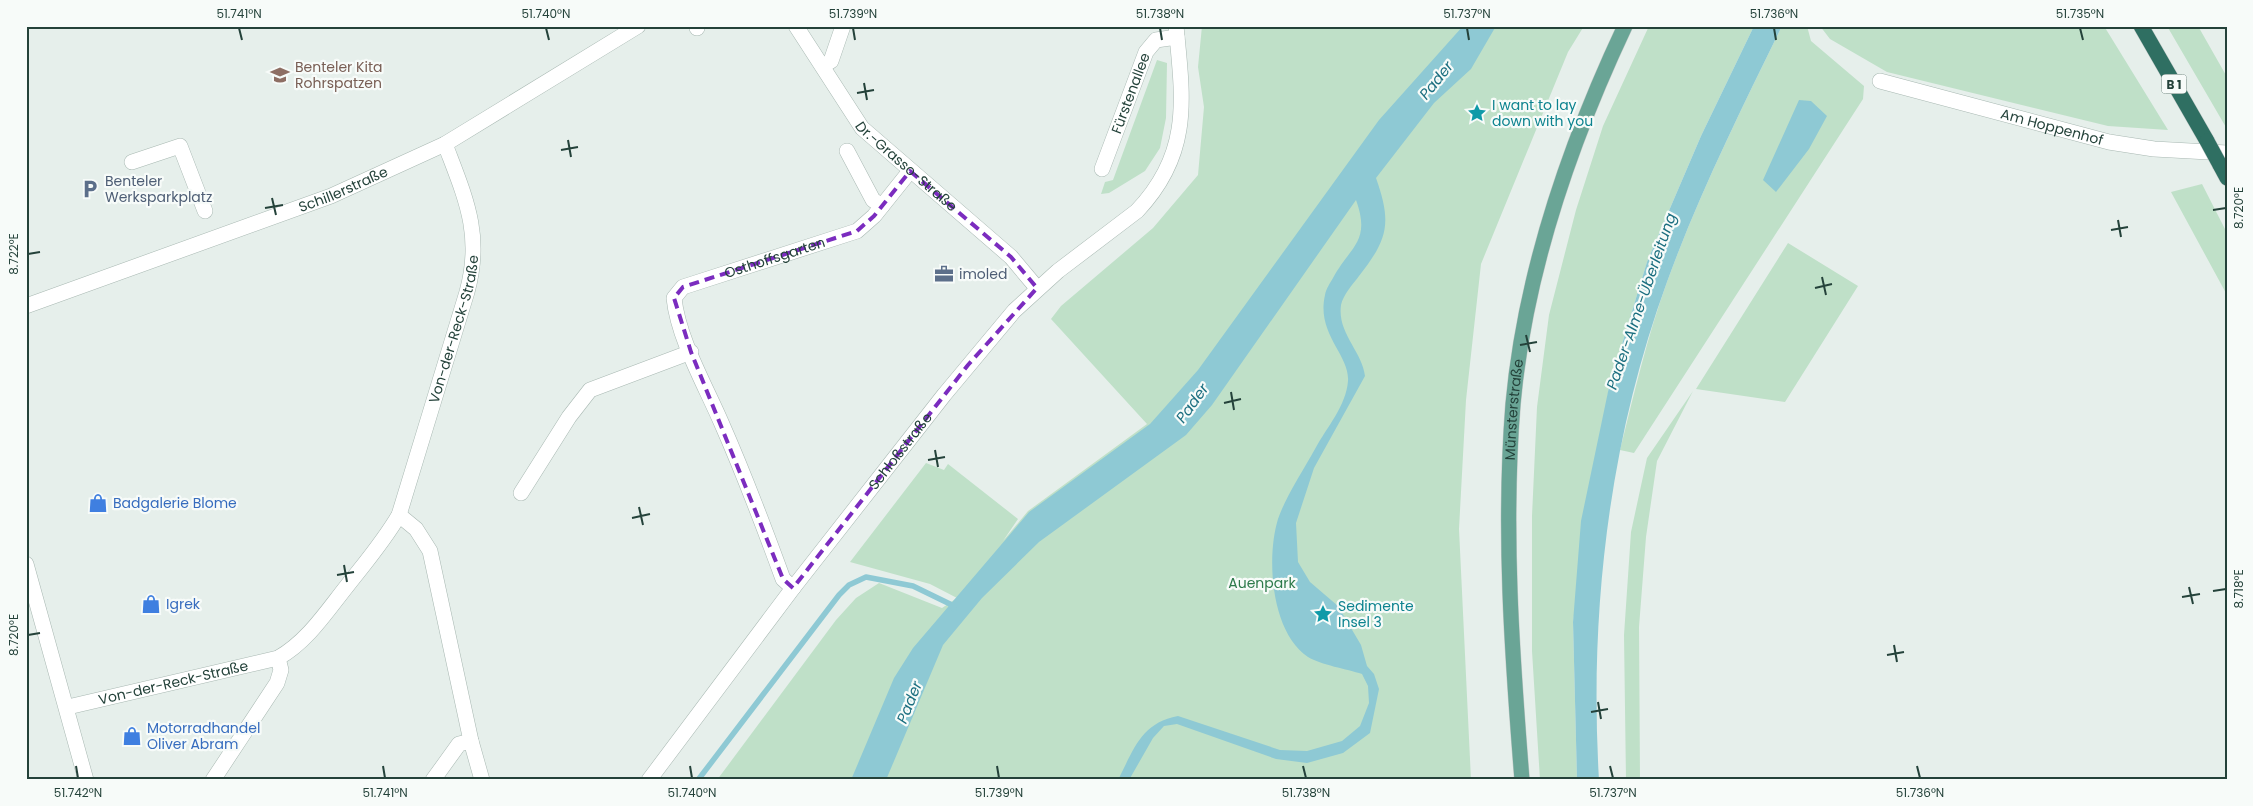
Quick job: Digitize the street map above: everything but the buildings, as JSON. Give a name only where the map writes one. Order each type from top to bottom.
[{"type":"highway","name":"B 1","points":[[2141,26],[2207,141],[2224,165]]},
{"type":"main road","name":"Münsterstraße","points":[[1522,780],[1511,633],[1509,521],[1514,404],[1537,265],[1559,189],[1592,96],[1625,26]]},
{"type":"street","name":"Schillerstraße","points":[[26,306],[307,206],[445,144],[638,26]]},
{"type":"street","name":"Dr.-Grasso-Straße","points":[[796,26],[862,128],[1016,262],[1037,288]]},
{"type":"street","points":[[823,66],[831,61],[843,26]]},
{"type":"street","name":"Fürstenallee","points":[[1102,169],[1146,52],[1156,40],[1177,32],[1183,102],[1175,148]]},
{"type":"street","name":"Am Hoppenhof","points":[[1880,81],[2109,142],[2162,150],[2224,165]]},
{"type":"street","name":"Von-der-Reck-Straße","points":[[68,707],[278,658],[288,653],[314,628],[388,535],[399,515],[467,292],[474,259],[474,238],[465,198],[445,144]]},
{"type":"street","points":[[132,162],[180,146],[205,211]]},
{"type":"street","name":"Schloßstraße","points":[[649,780],[794,588],[968,365],[1014,311],[1037,288],[1137,211],[1161,181],[1170,165],[1175,148]]},
{"type":"street","points":[[847,151],[873,200],[882,206]]},
{"type":"street","name":"Osthoffsgarten","points":[[794,588],[784,579],[747,482],[691,352],[676,311],[674,298],[684,287],[857,231],[882,206],[910,171]]},
{"type":"street","points":[[522,492],[569,417],[590,390],[691,352]]},
{"type":"street","points":[[399,515],[416,529],[430,551],[471,741],[482,780]]},
{"type":"street","points":[[26,564],[68,707],[86,780]]},
{"type":"street","points":[[213,780],[277,683],[281,670],[278,658]]},
{"type":"street","points":[[433,780],[459,744],[471,741]]},
{"type":"highlighted area","points":[[910,171],[1011,257],[1037,288],[968,365],[793,588],[783,579],[691,352],[674,298],[683,287],[857,231],[874,216]]},
{"type":"green space","name":"Auenpark","points":[[1202,26],[1584,26],[1568,52],[1481,264],[1466,400],[1459,529],[1471,780],[717,780],[836,620],[856,598],[879,583],[942,608],[957,598],[930,584],[850,562],[926,463],[944,470],[948,464],[1018,519],[1003,541],[1028,511],[1147,424],[1051,319],[1061,306],[1153,228],[1198,175],[1204,107],[1198,67]]},
{"type":"green space","points":[[1649,26],[1754,26],[1701,136],[1647,262],[1609,387],[1573,622],[1577,780],[1540,780],[1532,651],[1532,516],[1537,407],[1549,315],[1576,210],[1603,126]]},
{"type":"green space","points":[[1782,26],[1807,26],[1811,41],[1864,86],[1863,99],[1634,453],[1620,450],[1653,324],[1679,249],[1721,152]]},
{"type":"green space","points":[[1820,26],[2104,26],[2168,130],[2108,126],[1887,72],[1830,39]]},
{"type":"green space","points":[[2167,26],[2198,26],[2227,77],[2227,129]]},
{"type":"green space","points":[[1157,60],[1167,63],[1166,118],[1160,148],[1145,171],[1109,193],[1101,194],[1105,182],[1113,180]]},
{"type":"green space","points":[[2202,184],[2227,233],[2227,295],[2171,192]]},
{"type":"green space","points":[[1788,243],[1858,286],[1785,402],[1696,389]]},
{"type":"green space","points":[[1693,391],[1657,461],[1646,537],[1639,627],[1640,780],[1626,780],[1624,635],[1631,532],[1647,458]]},
{"type":"water","name":"Pader","points":[[1463,26],[1496,26],[1471,69],[1434,103],[1376,178],[1384,207],[1385,219],[1381,241],[1369,263],[1346,294],[1341,305],[1341,315],[1346,333],[1363,367],[1365,376],[1314,468],[1296,523],[1298,562],[1310,582],[1338,606],[1361,645],[1367,666],[1374,674],[1379,689],[1370,733],[1343,753],[1307,763],[1276,759],[1177,724],[1164,726],[1153,738],[1129,780],[1118,780],[1134,748],[1147,731],[1165,719],[1178,716],[1280,750],[1307,751],[1342,741],[1360,726],[1369,703],[1368,686],[1362,674],[1313,660],[1296,645],[1286,630],[1279,613],[1272,573],[1274,535],[1281,511],[1344,399],[1348,381],[1347,371],[1329,332],[1323,309],[1328,286],[1357,242],[1360,234],[1360,214],[1356,200],[1212,405],[1186,435],[1039,542],[982,598],[943,645],[886,780],[851,780],[894,678],[913,648],[1029,512],[1150,424],[1198,370],[1379,120]]},
{"type":"water","name":"Pader-Alme-Überleitung","points":[[1754,26],[1782,26],[1721,152],[1679,249],[1647,342],[1630,403],[1617,465],[1601,590],[1597,654],[1599,780],[1577,780],[1573,622],[1581,521],[1609,387],[1647,262],[1701,136]]},
{"type":"water","points":[[1799,100],[1811,101],[1827,116],[1809,149],[1776,192],[1763,180]]},
{"type":"waterway","points":[[698,780],[839,595],[849,585],[866,577],[913,586],[950,604],[954,609]]},
{"type":"place","name":"Benteler Kita Rohrspatzen","points":[[280,75]]},
{"type":"place","name":"I want to lay down with you","points":[[1477,113]]},
{"type":"place","name":"Benteler Werksparkplatz","points":[[90,189]]},
{"type":"place","name":"imoled","points":[[944,274]]},
{"type":"place","name":"Badgalerie Blome","points":[[98,503]]},
{"type":"place","name":"Igrek","points":[[151,604]]},
{"type":"place","name":"Sedimente Insel 3","points":[[1323,614]]},
{"type":"place","name":"Motorradhandel Oliver Abram","points":[[132,736]]}]
